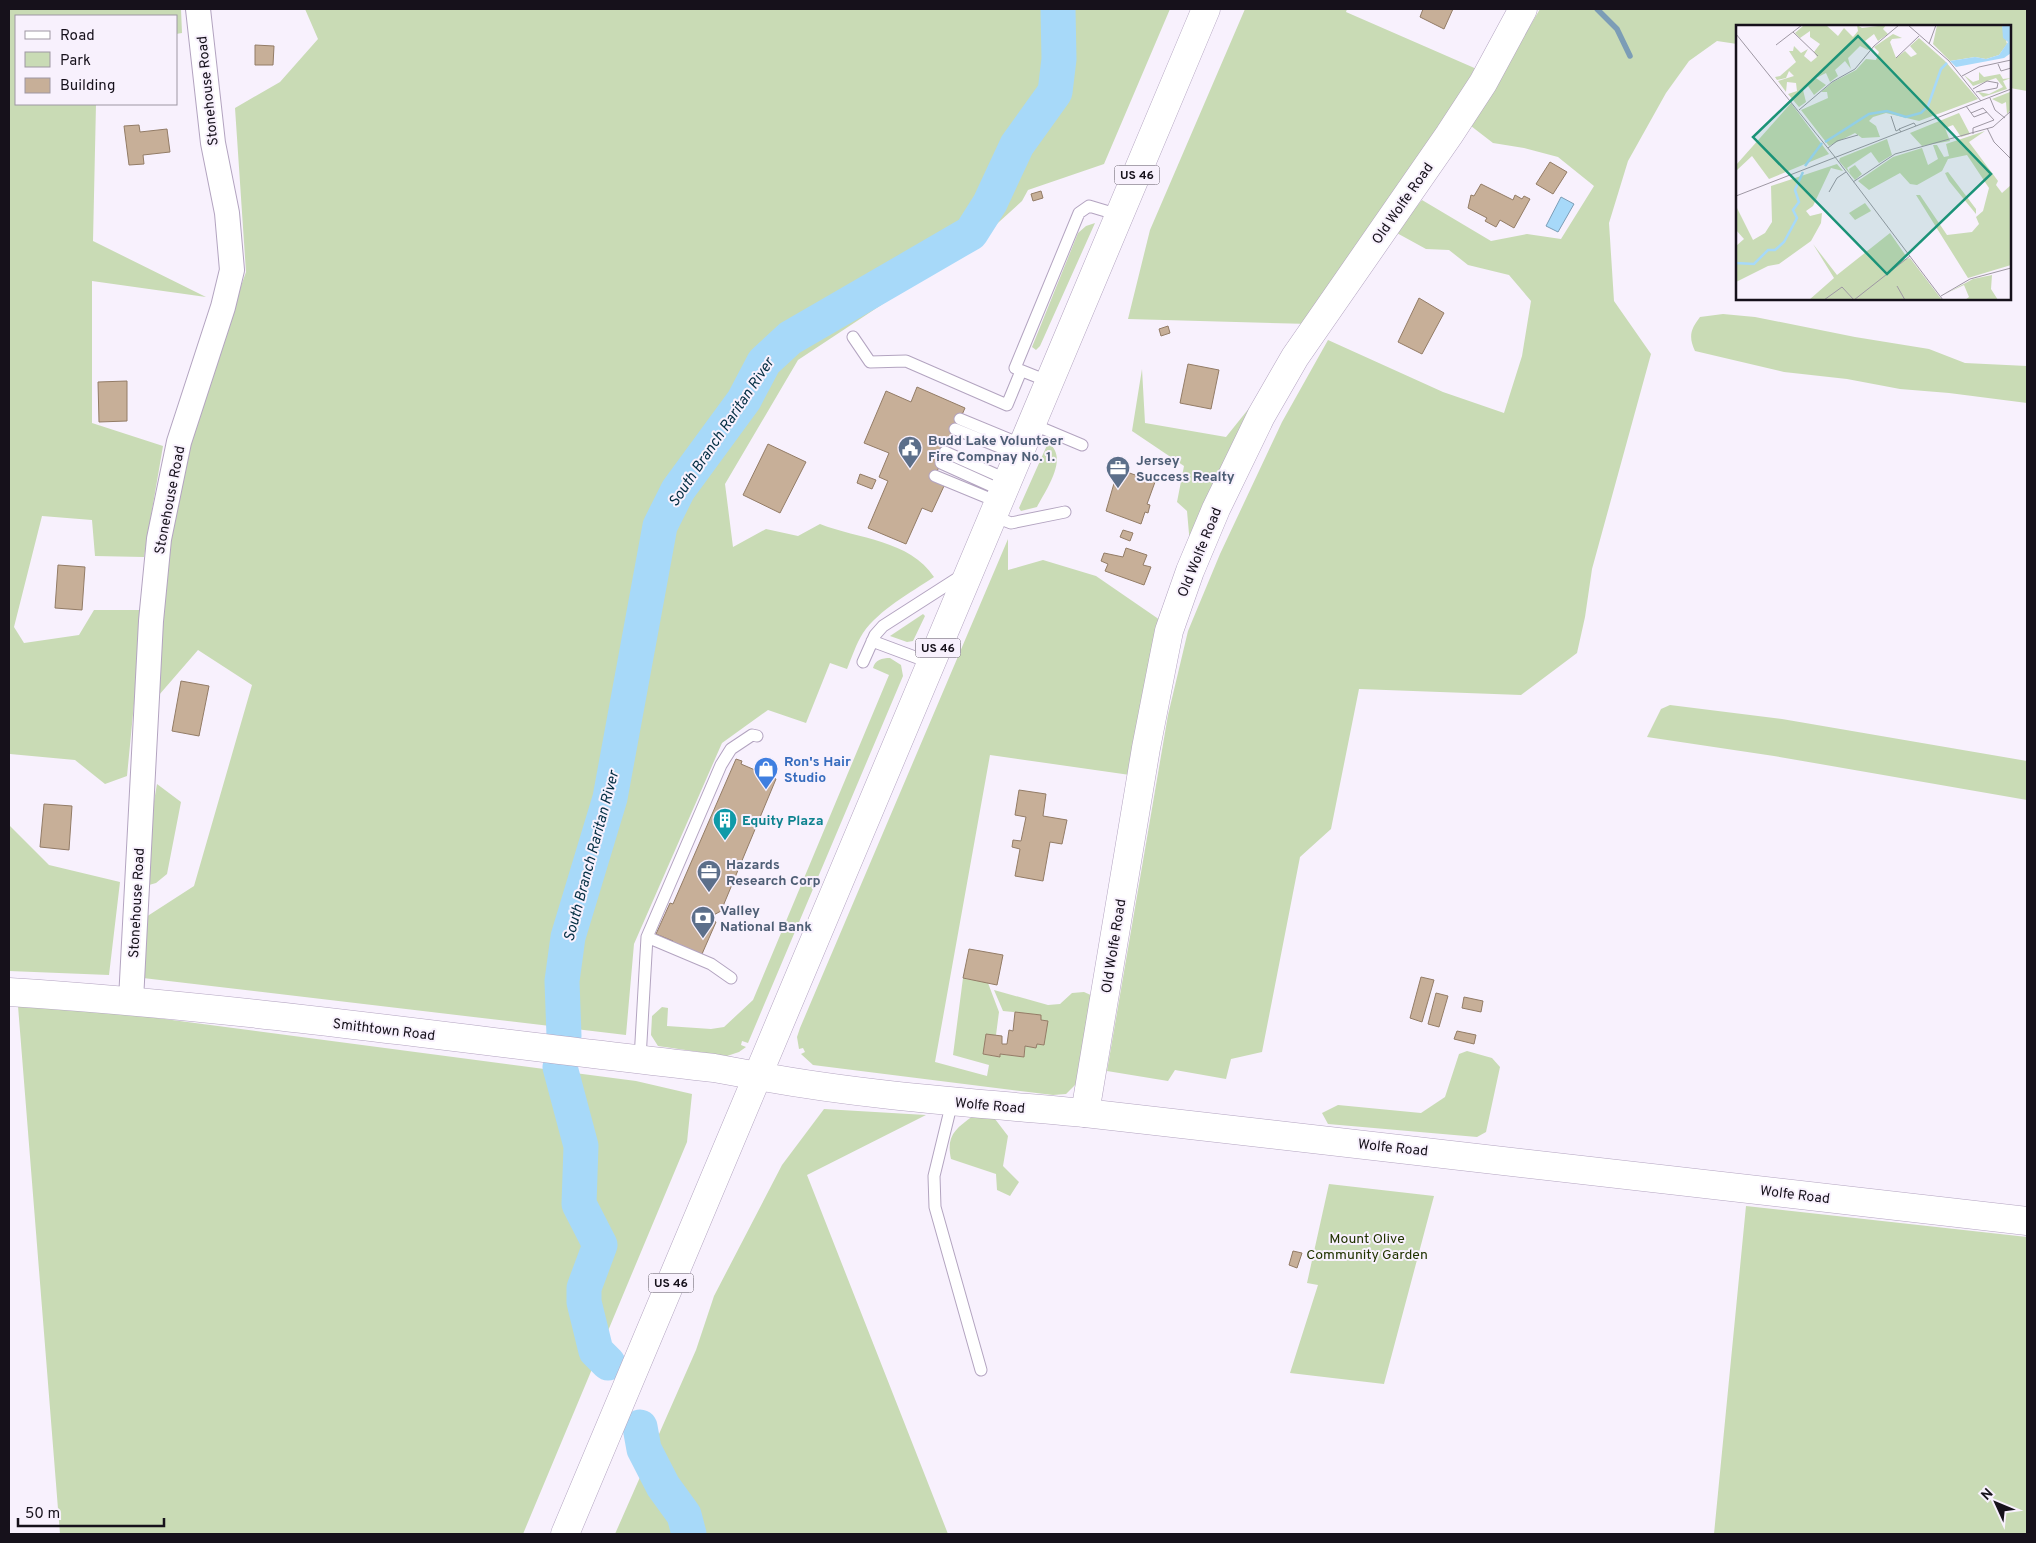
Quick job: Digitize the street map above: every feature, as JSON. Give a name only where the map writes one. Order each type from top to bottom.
[{"type":"main road","name":"US 46","points":[[565,1534],[1206,9]]},
{"type":"main road","name":"Old Wolfe Road","points":[[1085,1113],[1146,748],[1169,631],[1190,571],[1216,509],[1257,424],[1295,357],[1449,135],[1483,83],[1523,9]]},
{"type":"main road","name":"Smithtown Road","points":[[9,992],[131,1000],[714,1068],[758,1076]]},
{"type":"main road","name":"Wolfe Road","points":[[758,1076],[822,1087],[952,1102],[1085,1113],[2027,1221]]},
{"type":"street","name":"Stonehouse Road","points":[[131,1000],[150,631],[159,539],[179,442],[223,308],[232,270],[227,213],[213,143],[198,9]]},
{"type":"lane","points":[[1050,382],[1015,368],[1079,213],[1089,206],[1119,215]]},
{"type":"lane","points":[[853,337],[870,362],[906,361],[1007,405],[1021,371]]},
{"type":"lane","points":[[958,424],[1024,442],[1082,445]]},
{"type":"lane","points":[[943,458],[1001,497],[1012,523],[1065,512]]},
{"type":"lane","points":[[935,476],[1001,497]]},
{"type":"lane","points":[[863,662],[872,641],[883,626],[971,570]]},
{"type":"lane","points":[[872,641],[931,664]]},
{"type":"lane","points":[[640,1060],[647,936],[721,765],[731,749],[752,735],[757,736]]},
{"type":"lane","points":[[647,936],[711,964],[731,978]]},
{"type":"lane","points":[[952,1102],[934,1176],[934,1207],[981,1370]]},
{"type":"green space","points":[[9,9],[181,9],[182,33],[178,34],[178,15],[15,15],[15,105],[96,105],[93,241],[206,297],[92,281],[92,423],[163,446],[144,557],[95,556],[92,520],[42,516],[14,627],[24,643],[79,635],[94,610],[143,610],[127,776],[105,784],[75,760],[10,754],[9,786]]},
{"type":"green space","points":[[305,9],[1170,9],[1104,164],[1028,190],[1022,201],[978,241],[798,360],[725,484],[733,547],[766,529],[798,536],[820,524],[897,548],[911,555],[924,565],[934,577],[896,602],[870,624],[858,642],[847,669],[830,663],[806,723],[768,710],[722,743],[634,944],[626,1035],[143,978],[146,917],[194,886],[252,685],[198,650],[159,695],[166,530],[196,412],[246,272],[235,108],[280,82],[318,39]]},
{"type":"green space","points":[[1245,9],[1347,9],[1346,12],[1479,70],[1311,324],[1128,319],[1150,230]]},
{"type":"green space","points":[[1540,9],[2027,9],[2027,91],[2011,88],[2011,25],[1736,25],[1736,44],[1717,41],[1689,61],[1666,93],[1628,161],[1609,223],[1614,301],[1651,354],[1592,569],[1585,617],[1577,653],[1521,695],[1359,689],[1331,829],[1300,857],[1262,1052],[1231,1059],[1226,1079],[1175,1070],[1168,1081],[1107,1071],[1168,715],[1188,631],[1220,554],[1282,422],[1328,340],[1443,392],[1504,413],[1522,356],[1531,301],[1509,275],[1468,265],[1449,250],[1426,249],[1395,232],[1422,200],[1491,241],[1527,234],[1561,239],[1594,186],[1558,157],[1524,148],[1493,143],[1471,126]]},
{"type":"green space","points":[[1095,223],[1040,346],[1036,350],[1032,347],[1078,233],[1086,226]]},
{"type":"green space","points":[[1723,314],[1755,317],[1855,337],[1929,349],[1965,363],[2027,366],[2027,403],[1900,389],[1847,379],[1784,372],[1695,351],[1691,337],[1694,325],[1700,317]]},
{"type":"green space","points":[[1142,369],[1145,423],[1226,437],[1258,397],[1190,545],[1187,511],[1177,502],[1184,466],[1132,431]]},
{"type":"green space","points":[[1048,443],[1054,449],[1057,457],[1054,474],[1037,507],[1021,511],[1019,508]]},
{"type":"green space","points":[[1008,539],[1008,570],[1043,560],[1096,576],[1160,620],[1130,775],[990,755],[935,1062],[987,1076],[989,1065],[953,1055],[963,978],[988,983],[999,1012],[996,1035],[986,1035],[983,1054],[999,1057],[1000,1054],[1024,1057],[1025,1046],[1036,1048],[1037,1044],[1044,1045],[1047,1021],[1041,1020],[1041,1015],[1003,1011],[994,990],[1048,1005],[1060,1004],[1072,993],[1084,992],[1093,996],[1078,1082],[1066,1094],[1053,1095],[813,1065],[801,1054],[805,1052],[803,1048],[799,1049],[797,1037],[800,1028]]},
{"type":"green space","points":[[923,614],[925,616],[913,641],[907,642],[890,636]]},
{"type":"green space","points":[[890,658],[901,665],[903,676],[748,1043],[742,1041],[741,1045],[746,1047],[739,1052],[727,1056],[658,1046],[651,1035],[652,1016],[662,1007],[668,1008],[667,1026],[711,1029],[724,1027],[753,1000],[889,675],[873,668],[874,665],[879,660]]},
{"type":"green space","points":[[1670,705],[1782,719],[2027,761],[2027,800],[1774,756],[1647,737],[1661,709]]},
{"type":"green space","points":[[157,784],[181,802],[167,874],[156,883],[149,885],[146,847]]},
{"type":"green space","points":[[9,825],[49,865],[120,882],[109,975],[9,971]]},
{"type":"green space","points":[[18,1006],[134,1015],[636,1081],[692,1094],[687,1142],[523,1534],[60,1534]]},
{"type":"green space","points":[[1467,1051],[1492,1058],[1500,1067],[1486,1132],[1477,1137],[1328,1124],[1322,1113],[1338,1105],[1421,1113],[1445,1097],[1459,1054]]},
{"type":"green space","points":[[824,1109],[926,1115],[807,1175],[948,1534],[615,1534],[696,1350],[714,1296],[782,1165]]},
{"type":"green space","points":[[973,1116],[995,1119],[1008,1136],[1003,1166],[1019,1182],[1010,1196],[997,1190],[996,1174],[951,1159],[950,1144],[953,1134]]},
{"type":"green space","name":"Mount Olive Community Garden","points":[[1329,1184],[1434,1196],[1384,1384],[1290,1373],[1318,1285],[1307,1283]]},
{"type":"green space","points":[[1746,1206],[2027,1237],[2027,1534],[1714,1534]]},
{"type":"water","points":[[1561,197],[1574,204],[1558,232],[1546,226]]},
{"type":"building","points":[[1423,9],[1453,9],[1444,29],[1420,17]]},
{"type":"building","points":[[255,45],[274,46],[273,65],[255,65]]},
{"type":"building","points":[[139,125],[140,132],[167,129],[170,152],[143,155],[144,164],[129,165],[124,126]]},
{"type":"building","points":[[1550,162],[1567,172],[1553,194],[1536,184]]},
{"type":"building","points":[[1481,184],[1513,200],[1515,195],[1522,199],[1524,196],[1530,199],[1514,228],[1500,220],[1496,227],[1485,221],[1487,218],[1468,208],[1471,195],[1474,196]]},
{"type":"building","points":[[1041,191],[1043,198],[1033,201],[1031,194]]},
{"type":"building","points":[[1419,298],[1444,313],[1422,354],[1398,342]]},
{"type":"building","points":[[1168,326],[1170,333],[1161,336],[1159,329]]},
{"type":"building","points":[[1188,364],[1219,370],[1211,409],[1180,403]]},
{"type":"building","points":[[127,381],[127,421],[99,422],[98,382]]},
{"type":"building","name":"Budd Lake Volunteer Fire Compnay No. 1.","points":[[917,387],[965,408],[935,476],[944,486],[932,512],[922,508],[906,544],[868,528],[888,481],[879,477],[889,453],[864,443],[886,391],[911,402]]},
{"type":"building","points":[[768,444],[806,462],[780,513],[743,495]]},
{"type":"building","points":[[1121,470],[1155,482],[1147,504],[1150,505],[1148,513],[1145,512],[1141,524],[1106,511],[1115,480],[1118,481]]},
{"type":"building","points":[[860,474],[876,480],[872,489],[857,483]]},
{"type":"building","points":[[1123,530],[1133,533],[1130,541],[1120,537]]},
{"type":"building","points":[[1126,548],[1147,555],[1143,565],[1151,567],[1144,585],[1105,571],[1108,564],[1101,561],[1104,553],[1123,557]]},
{"type":"building","points":[[58,565],[85,567],[82,610],[55,608]]},
{"type":"building","points":[[181,681],[209,686],[199,736],[172,731]]},
{"type":"building","name":"Equity Plaza","points":[[736,759],[742,761],[741,764],[776,779],[721,911],[709,919],[716,922],[702,954],[672,945],[673,941],[656,934],[670,903],[673,904]]},
{"type":"building","points":[[1019,790],[1046,794],[1043,816],[1067,820],[1062,844],[1050,842],[1043,881],[1015,876],[1020,849],[1012,847],[1013,840],[1021,841],[1026,817],[1015,815]]},
{"type":"building","points":[[44,804],[72,806],[69,850],[40,847]]},
{"type":"building","points":[[969,949],[1003,955],[997,985],[963,978]]},
{"type":"building","points":[[1421,977],[1434,980],[1422,1022],[1410,1018]]},
{"type":"building","points":[[1436,993],[1448,996],[1439,1027],[1428,1024]]},
{"type":"building","points":[[1464,997],[1483,1001],[1481,1012],[1462,1008]]},
{"type":"building","points":[[1015,1012],[1041,1015],[1041,1020],[1048,1021],[1044,1045],[1037,1044],[1036,1048],[1025,1046],[1024,1057],[1000,1054],[1000,1057],[983,1054],[986,1034],[1002,1036],[1002,1044],[1007,1044],[1009,1030],[1013,1031]]},
{"type":"building","points":[[1457,1031],[1476,1035],[1474,1044],[1454,1039]]},
{"type":"building","points":[[1293,1251],[1302,1253],[1297,1268],[1289,1265]]},
{"type":"waterway","name":"South Branch Raritan River","points":[[564,1036],[562,981],[568,937],[610,798],[660,526],[678,490],[744,400],[764,362],[790,338],[971,233],[990,203],[1017,145],[1055,92],[1059,59],[1058,9]]},
{"type":"waterway","points":[[1597,9],[1617,29],[1630,56]]},
{"type":"waterway","name":"South Branch Raritan River","points":[[560,1067],[581,1146],[579,1204],[600,1245],[584,1288],[584,1302],[596,1351],[608,1363]]},
{"type":"waterway","name":"South Branch Raritan River","points":[[640,1427],[644,1449],[663,1486],[684,1515],[689,1534]]},
{"type":"place","name":"Budd Lake Volunteer Fire Compnay No. 1.","points":[[910,469]]},
{"type":"place","name":"Jersey Success Realty","points":[[1118,489]]},
{"type":"place","name":"Ron's Hair Studio","points":[[766,790]]},
{"type":"place","name":"Equity Plaza","points":[[725,841]]},
{"type":"place","name":"Hazards Research Corp","points":[[709,893]]},
{"type":"place","name":"Valley National Bank","points":[[703,939]]}]
